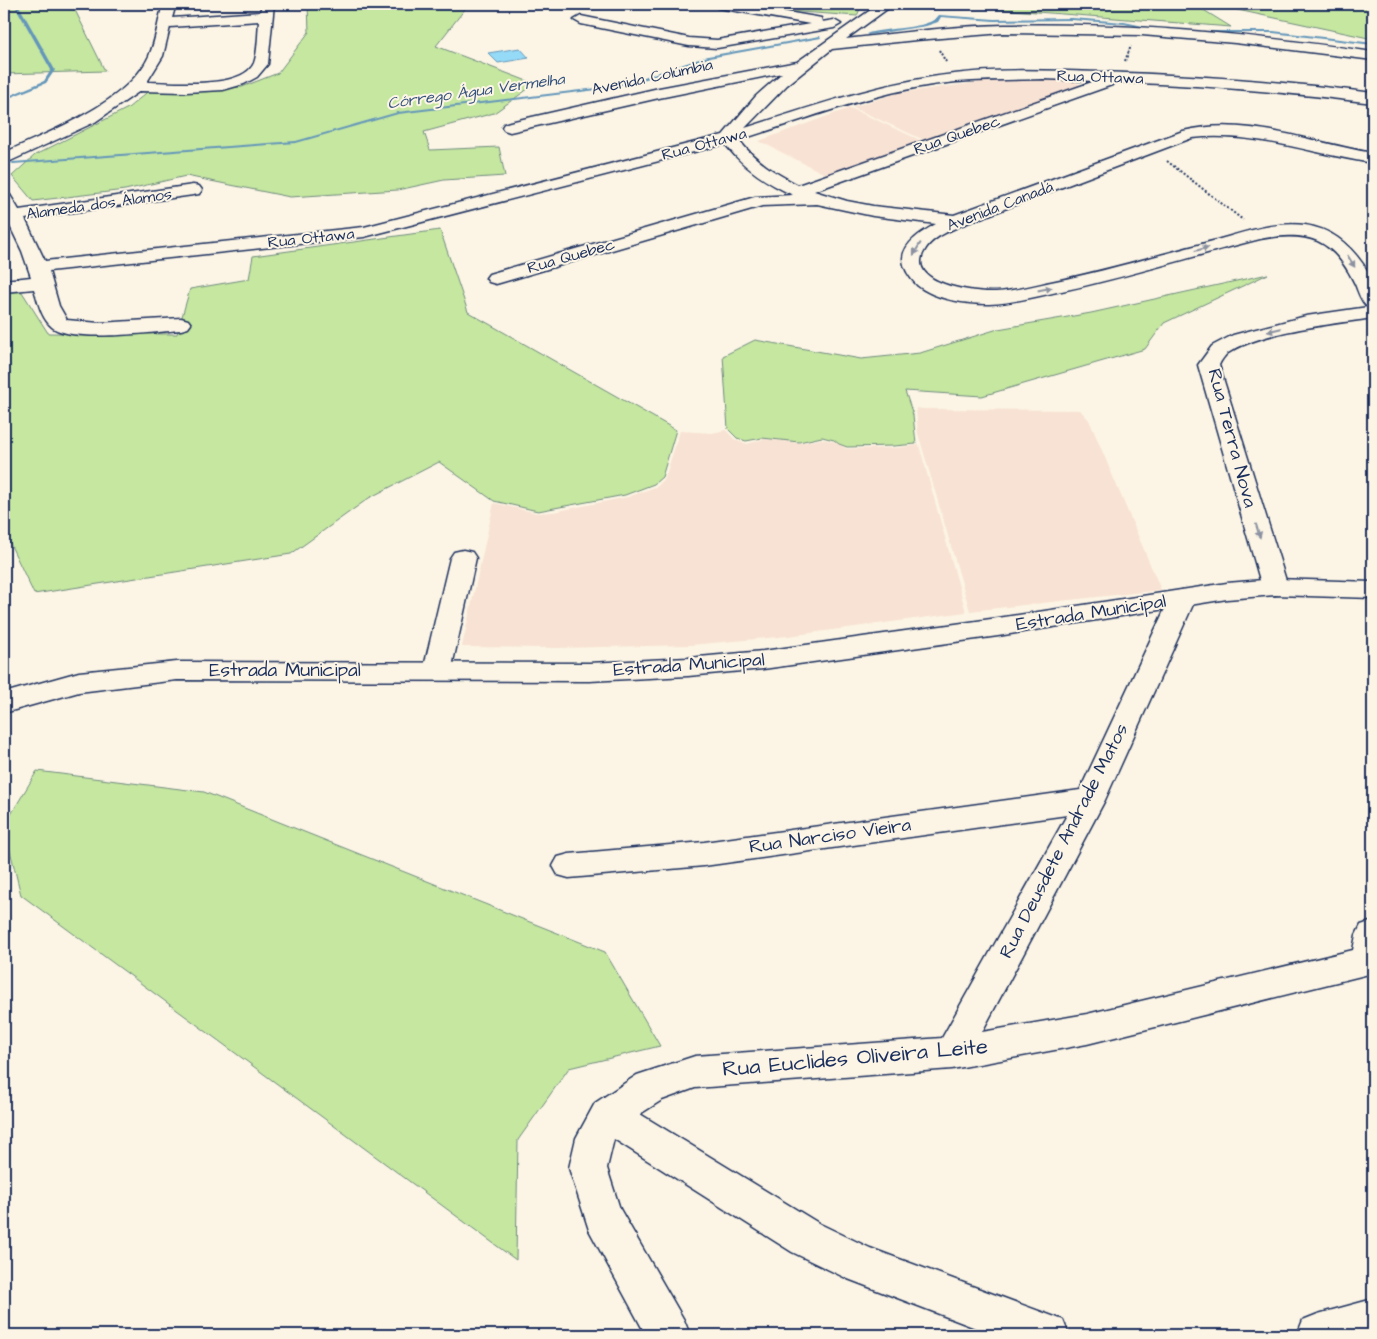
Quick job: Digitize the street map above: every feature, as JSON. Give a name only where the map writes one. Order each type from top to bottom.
[{"type":"street","points":[[4,159],[88,119],[137,86],[156,56],[169,4]]},
{"type":"street","points":[[718,4],[834,24]]},
{"type":"street","points":[[888,4],[802,65],[759,102],[740,122],[729,138],[744,158],[791,188],[820,200],[872,211],[956,221]]},
{"type":"street","points":[[137,86],[230,84],[245,79],[256,72],[261,64],[267,10],[164,23]]},
{"type":"street","points":[[581,20],[689,42],[718,44],[862,21]]},
{"type":"street","points":[[829,45],[978,30],[1039,29],[1137,32],[1304,46],[1373,56]]},
{"type":"street","name":"Avenida Colúmbia","points":[[510,127],[667,91],[802,65]]},
{"type":"street","name":"Rua Ottawa","points":[[4,286],[40,274],[364,232],[729,138],[864,96],[901,87],[955,78],[1044,75],[1243,83],[1373,98]]},
{"type":"street","name":"Rua Quebec","points":[[496,278],[761,201],[791,188],[1117,78]]},
{"type":"street","name":"Avenida Canadá","points":[[1373,158],[1347,155],[1274,136],[1217,130],[1189,134],[956,221],[925,238],[915,248],[912,260],[916,273],[926,284],[953,293],[982,298],[1013,296],[1080,282],[1261,234],[1304,230],[1330,239],[1345,251],[1373,302]]},
{"type":"street","points":[[1347,155],[1373,167]]},
{"type":"street","name":"Alameda dos Álamos","points":[[8,217],[194,190]]},
{"type":"street","points":[[4,200],[8,217],[40,274],[53,314],[60,324],[72,328],[97,329],[181,324]]},
{"type":"street","name":"Rua Quebec","points":[[761,201],[820,200]]},
{"type":"street","name":"Rua Terra Nova","points":[[1275,587],[1208,365],[1219,350],[1240,339],[1306,322],[1370,322]]},
{"type":"street","points":[[437,671],[463,558]]},
{"type":"street","name":"Estrada Municipal","points":[[5,701],[79,682],[177,670],[589,672],[688,667],[763,660],[1227,591],[1275,587],[1373,590]]},
{"type":"street","name":"Rua Deusdete Andrade Matos","points":[[952,1053],[1090,800],[1183,598]]},
{"type":"street","name":"Rua Narciso Vieira","points":[[569,866],[704,854],[1090,800]]},
{"type":"street","name":"Rua Euclides Oliveira Leite","points":[[608,1115],[650,1088],[695,1072],[952,1053],[1087,1029],[1372,951]]},
{"type":"street","points":[[669,1335],[603,1217],[588,1168],[595,1138],[608,1115],[806,1238],[862,1265],[1048,1335]]},
{"type":"street","points":[[1318,1335],[1373,1320]]},
{"type":"path","points":[[1117,78],[1137,32]]},
{"type":"path","points":[[930,34],[955,78]]},
{"type":"path","points":[[1151,149],[1261,234]]},
{"type":"shaded area","points":[[1071,80],[1080,84],[1076,90],[924,140],[852,107],[899,93],[989,81]]},
{"type":"shaded area","points":[[850,108],[922,141],[827,175],[759,141]]},
{"type":"shaded area","points":[[916,408],[1080,410],[1089,420],[1161,590],[970,611],[918,433]]},
{"type":"shaded area","points":[[726,430],[734,439],[747,444],[764,439],[800,443],[821,439],[833,441],[847,449],[895,448],[919,445],[966,612],[788,636],[690,645],[558,648],[462,647],[494,503],[537,513],[553,512],[628,497],[658,486],[665,478],[680,431],[712,433]]},
{"type":"green space","points":[[4,4],[72,4],[105,71],[4,74]]},
{"type":"green space","points":[[308,4],[467,4],[436,46],[535,84],[494,113],[424,132],[430,150],[499,147],[505,176],[444,180],[398,190],[290,197],[186,176],[125,190],[33,201],[12,176],[35,155],[128,108],[151,89],[242,87],[278,73],[309,32]]},
{"type":"green space","points":[[790,4],[862,4],[857,16],[787,11]]},
{"type":"green space","points":[[1000,4],[1156,4],[1202,9],[1231,27],[998,9]]},
{"type":"green space","points":[[1215,4],[1373,4],[1373,39],[1219,6]]},
{"type":"green space","points":[[440,230],[468,312],[676,430],[662,477],[654,484],[625,495],[538,511],[494,501],[439,462],[369,498],[291,554],[34,594],[4,531],[4,292],[22,292],[48,333],[177,334],[190,289],[249,279],[253,256]]},
{"type":"green space","points":[[1268,274],[1164,323],[1145,349],[982,396],[905,391],[913,415],[916,444],[847,447],[834,440],[822,437],[799,442],[762,438],[746,441],[737,438],[728,429],[723,356],[755,340],[861,359],[920,353],[998,329],[1091,313]]},
{"type":"green space","points":[[37,771],[204,792],[605,952],[660,1046],[569,1068],[518,1140],[516,1260],[21,895],[4,826]]},
{"type":"water","points":[[520,48],[529,58],[498,63],[488,53]]},
{"type":"waterway","points":[[4,99],[45,82],[53,70],[16,4]]},
{"type":"waterway","name":"Córrego Água Vermelha","points":[[868,34],[926,25],[937,21],[940,16],[994,20],[1072,19],[1124,23],[1160,30]]},
{"type":"waterway","name":"Córrego Água Vermelha","points":[[1201,32],[1273,32],[1373,44]]},
{"type":"waterway","name":"Córrego Água Vermelha","points":[[13,163],[296,142],[398,113],[605,88],[645,78],[708,57],[820,37]]}]
